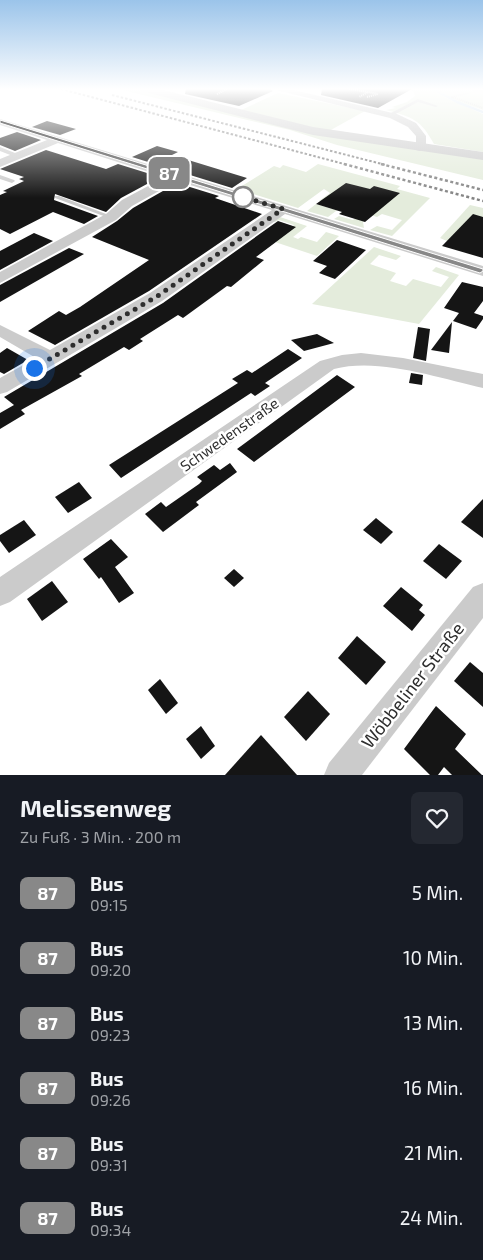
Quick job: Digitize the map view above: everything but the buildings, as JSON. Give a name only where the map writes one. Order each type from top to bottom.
[{"type":"street","points":[[11,125],[483,271]]},
{"type":"street","points":[[286,125],[313,132],[483,156]]},
{"type":"street","points":[[412,125],[421,136],[420,148]]},
{"type":"street","points":[[0,163],[59,139]]},
{"type":"street","points":[[0,278],[111,217],[127,203],[176,176]]},
{"type":"street","points":[[0,387],[156,297],[283,209]]},
{"type":"street","points":[[0,330],[51,358]]},
{"type":"street","name":"Schwedenstraße","points":[[0,593],[326,365],[337,360],[362,358],[483,381]]},
{"type":"street","name":"Wöbbeliner Straße","points":[[341,775],[483,596]]},
{"type":"lane","points":[[0,149],[18,156]]},
{"type":"lane","points":[[0,177],[12,181]]},
{"type":"lane","points":[[57,197],[111,217]]},
{"type":"green space","points":[[270,125],[283,125],[302,130],[483,159],[483,180],[337,145]]},
{"type":"green space","points":[[303,125],[340,125],[329,131]]},
{"type":"green space","points":[[420,125],[483,125],[483,152],[434,144]]},
{"type":"green space","points":[[318,164],[400,186],[397,189],[430,198],[392,236],[370,230],[377,226],[392,230],[402,220],[382,214],[377,217],[371,215],[363,222],[364,228],[334,219],[339,216],[353,220],[364,211],[364,190],[328,217],[307,211],[316,204],[332,209],[340,203],[319,201],[330,193],[324,189],[298,208],[237,189],[274,166],[280,168],[283,165],[306,172]]},
{"type":"green space","points":[[470,205],[483,208],[483,233],[447,241],[440,238]]},
{"type":"green space","points":[[277,216],[307,226],[293,237],[298,239],[301,237],[317,242],[326,232],[339,236],[317,256],[275,242],[294,225],[279,220],[275,222],[271,220]]},
{"type":"green space","points":[[374,247],[401,256],[396,260],[379,255],[370,264],[396,273],[390,281],[406,286],[413,279],[441,287],[449,277],[432,271],[436,267],[459,275],[419,324],[312,304]]},
{"type":"railway","points":[[198,125],[348,165]]},
{"type":"railway","points":[[230,125],[386,165]]},
{"type":"railway","points":[[344,164],[483,201]]},
{"type":"railway","points":[[381,164],[483,190]]},
{"type":"bus line","name":"87","points":[[11,125],[483,271]]},
{"type":"route","points":[[34,368],[156,297],[283,209],[243,197]]}]
